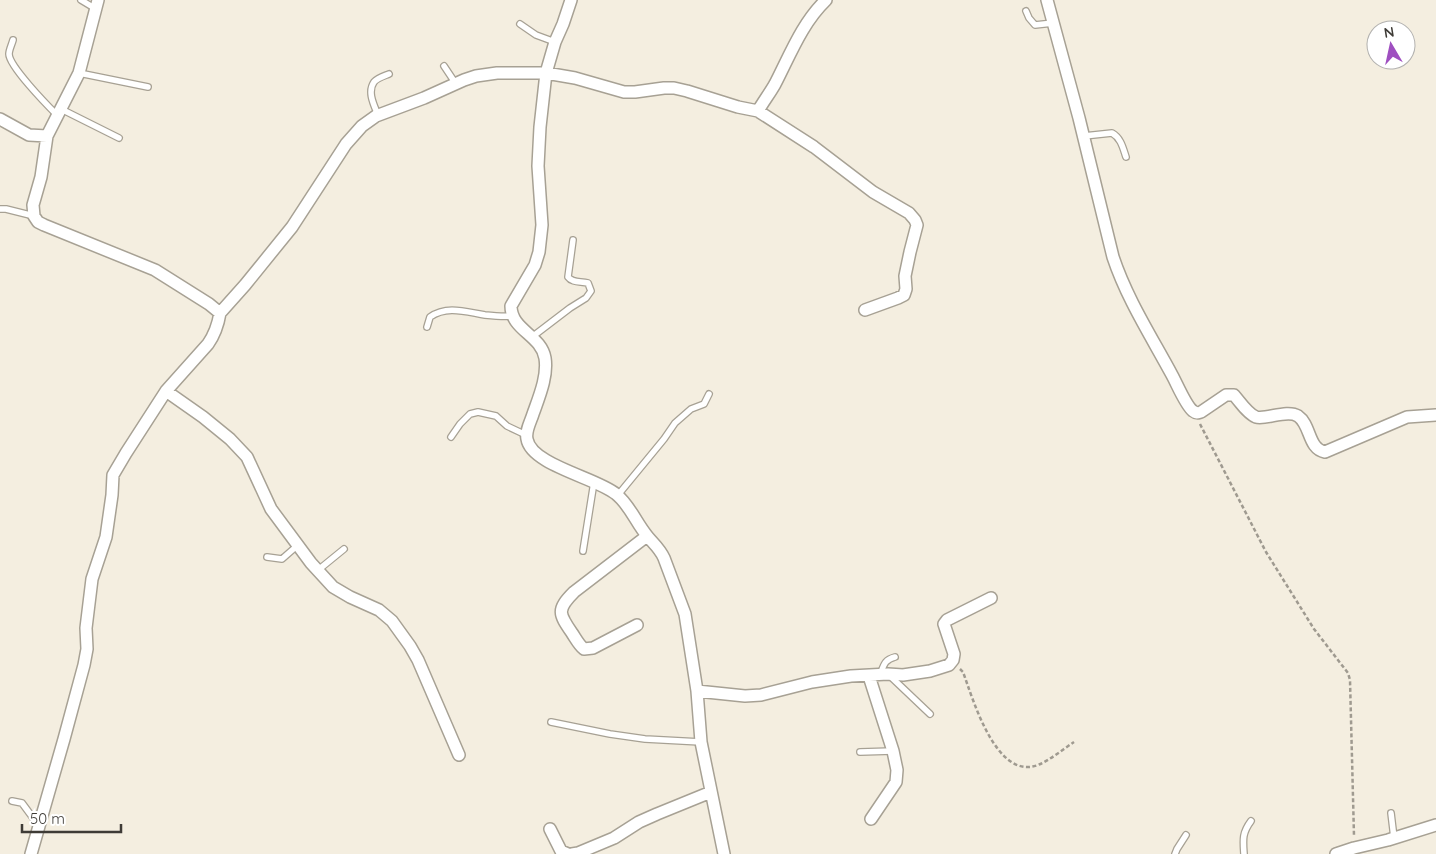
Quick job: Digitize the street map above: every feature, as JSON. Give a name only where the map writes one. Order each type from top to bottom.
[{"type":"street","points":[[571,0],[555,42],[546,73],[538,166],[542,225],[539,252],[535,265],[512,303],[511,309],[521,328],[539,344],[543,351],[546,368],[526,438],[535,453],[541,457],[618,495],[664,558],[685,614],[697,691],[701,742],[724,854]]},
{"type":"street","points":[[758,111],[774,86],[808,21],[826,0]]},
{"type":"street","points":[[1047,0],[1119,275],[1125,290],[1182,394],[1194,411],[1197,413],[1201,412],[1226,395],[1234,395],[1255,417],[1291,414],[1298,416],[1316,448],[1325,452],[1406,417],[1436,415]]},
{"type":"street","points":[[97,5],[79,74],[47,136],[41,177],[33,205],[34,216],[38,222],[44,225],[155,270],[220,313]]},
{"type":"street","points":[[31,854],[84,665],[87,650],[86,628],[92,579],[106,537],[113,475],[166,390],[208,344],[213,336],[220,313],[292,227],[346,144],[362,126],[378,115],[476,76],[497,73],[546,73],[575,78],[624,92],[674,88],[758,111],[814,147],[873,192],[909,213],[916,220],[917,225],[905,276],[906,289],[904,295],[865,310]]},
{"type":"street","points":[[0,119],[29,135],[47,136]]},
{"type":"street","points":[[166,390],[203,417],[230,440],[246,457],[272,509],[317,571],[333,587],[379,610],[392,621],[418,660],[459,754]]},
{"type":"street","points":[[637,625],[594,648],[584,650],[563,620],[561,613],[564,602],[574,592],[647,536]]},
{"type":"street","points":[[697,691],[745,696],[761,695],[812,682],[851,676],[903,675],[930,671],[949,665],[953,660],[954,654],[944,624],[947,620],[991,598]]},
{"type":"street","points":[[871,819],[896,782],[893,751],[879,675]]},
{"type":"street","points":[[572,854],[614,838],[639,822],[711,792]]},
{"type":"street","points":[[1336,854],[1436,825]]},
{"type":"street","points":[[550,830],[561,851],[568,854]]},
{"type":"lane","points":[[81,0],[97,5]]},
{"type":"lane","points":[[1026,11],[1035,25],[1053,23]]},
{"type":"lane","points":[[520,24],[536,35],[555,42]]},
{"type":"lane","points":[[13,40],[8,53],[10,61],[17,71],[59,112],[119,138]]},
{"type":"lane","points":[[444,66],[456,84]]},
{"type":"lane","points":[[79,74],[148,87]]},
{"type":"lane","points":[[378,115],[371,97],[372,88],[375,81],[389,74]]},
{"type":"lane","points":[[1084,136],[1115,134],[1119,138],[1126,157]]},
{"type":"lane","points":[[0,209],[6,208],[34,216]]},
{"type":"lane","points":[[532,337],[586,298],[591,291],[588,282],[574,281],[568,277],[572,240]]},
{"type":"lane","points":[[427,327],[430,317],[446,310],[493,316],[513,316]]},
{"type":"lane","points":[[618,495],[682,415],[704,404],[709,394]]},
{"type":"lane","points":[[451,436],[470,414],[478,412],[496,416],[507,426],[526,435]]},
{"type":"lane","points":[[583,551],[594,482]]},
{"type":"lane","points":[[267,557],[282,559],[298,545]]},
{"type":"lane","points":[[317,571],[344,549]]},
{"type":"lane","points":[[895,657],[885,662],[879,675],[930,714]]},
{"type":"lane","points":[[551,722],[619,736],[701,742]]},
{"type":"lane","points":[[860,752],[893,751]]},
{"type":"lane","points":[[12,801],[22,803],[39,826]]},
{"type":"lane","points":[[1391,812],[1394,838]]},
{"type":"lane","points":[[1244,854],[1243,839],[1245,829],[1251,821]]},
{"type":"lane","points":[[1175,854],[1186,836]]},
{"type":"path","points":[[1194,411],[1266,552],[1314,629],[1348,673],[1350,680],[1354,848]]},
{"type":"path","points":[[949,665],[960,668],[963,672],[988,734],[1007,759],[1020,766],[1037,766],[1074,742]]}]
